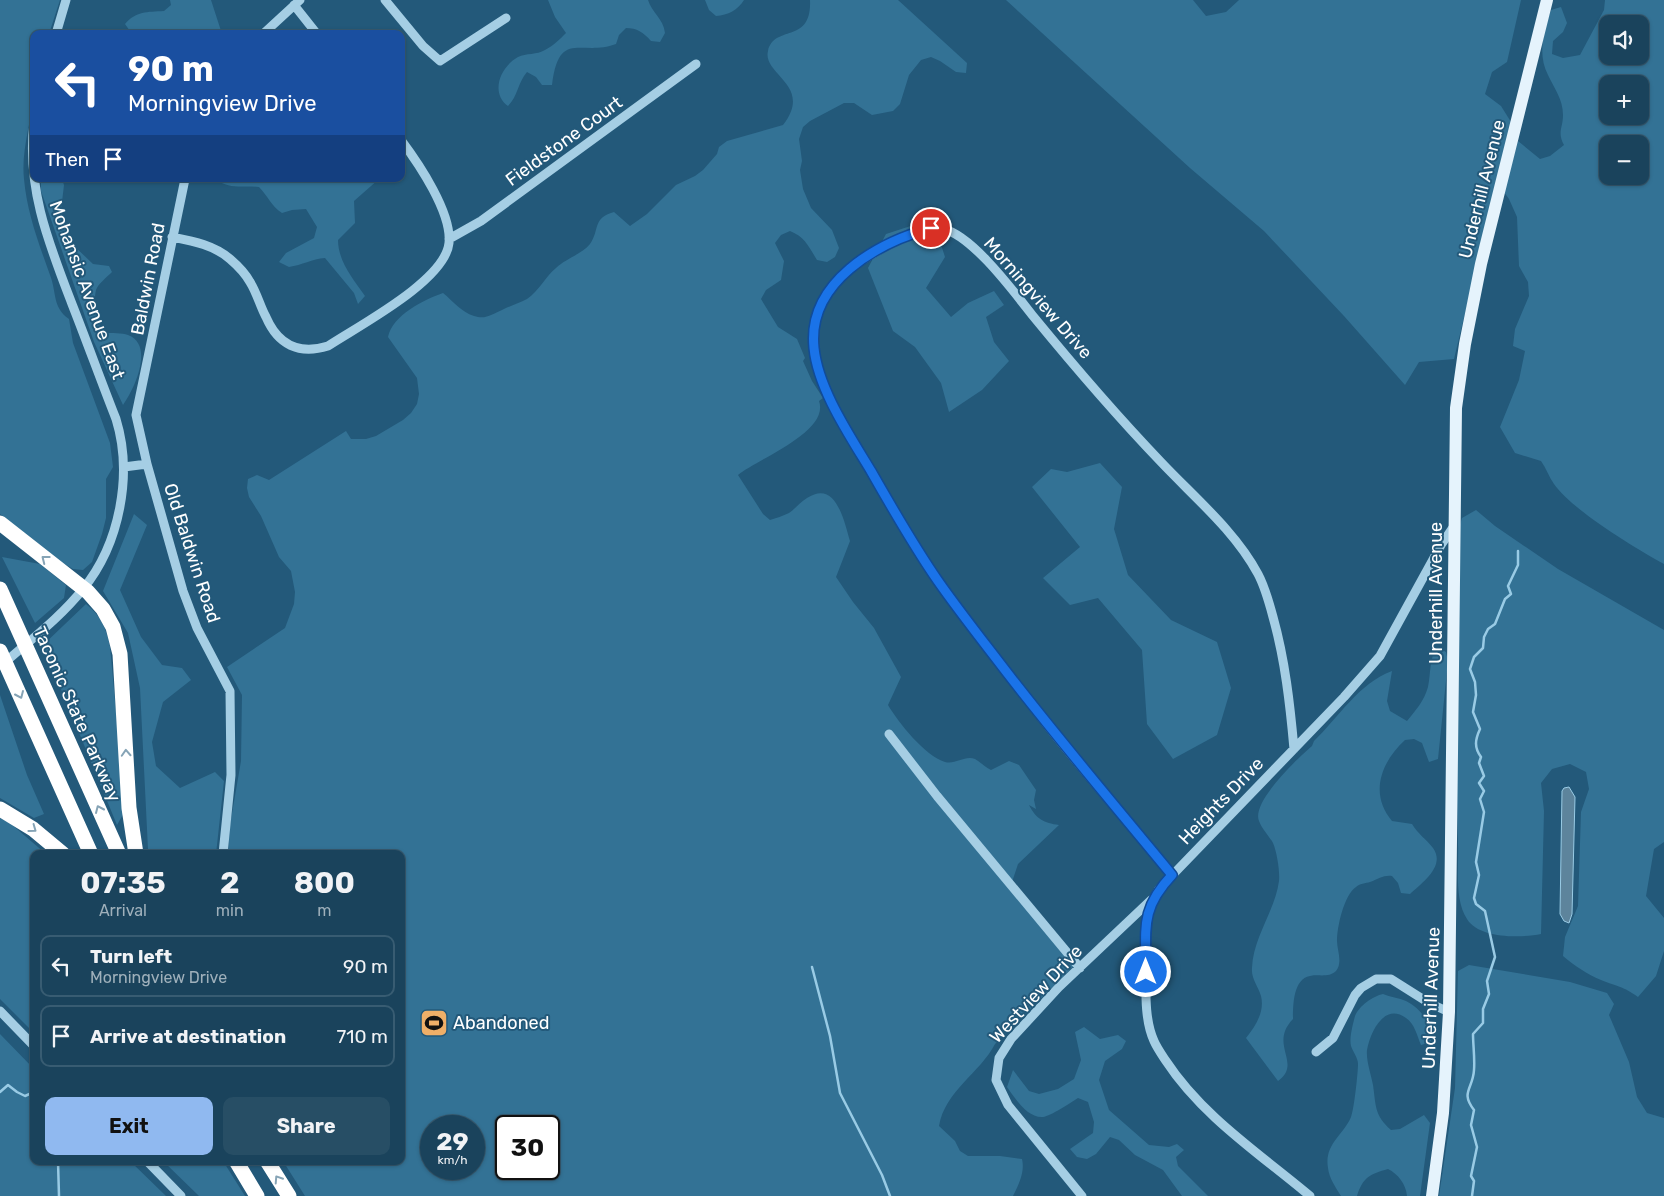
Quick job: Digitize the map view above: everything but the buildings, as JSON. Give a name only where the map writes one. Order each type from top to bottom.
[{"type":"highway","points":[[0,523],[84,588],[110,620],[119,646],[129,808],[135,850]]},
{"type":"highway","name":"Taconic State Parkway","points":[[0,589],[117,850]]},
{"type":"highway","points":[[0,651],[89,850]]},
{"type":"highway","points":[[0,809],[33,829],[58,850]]},
{"type":"highway","points":[[238,1165],[257,1196]]},
{"type":"highway","points":[[270,1165],[289,1196]]},
{"type":"main road","name":"Underhill Avenue","points":[[1432,1196],[1443,1113],[1449,1012],[1453,800],[1456,408],[1465,344],[1482,264],[1547,0]]},
{"type":"street","points":[[57,30],[66,0]]},
{"type":"street","points":[[384,0],[423,46],[440,61],[506,18]]},
{"type":"street","points":[[267,30],[297,2],[314,30]]},
{"type":"street","name":"Fieldstone Court","points":[[449,239],[481,221],[696,64]]},
{"type":"street","points":[[172,237],[199,243],[219,251],[229,258],[250,281],[265,316],[281,340],[292,347],[315,350],[328,346],[412,293],[432,272],[447,252],[449,239],[446,221],[436,195],[405,146]]},
{"type":"street","name":"Mohansic Avenue East","points":[[35,182],[44,227],[120,432],[124,467]]},
{"type":"street","name":"Baldwin Road","points":[[138,427],[136,415],[138,402],[184,182]]},
{"type":"street","name":"Morningview Drive","points":[[1172,875],[1064,746],[938,581],[906,532],[832,402],[820,374],[814,347],[816,321],[822,302],[847,270],[876,250],[931,228],[944,229],[961,237],[974,248],[1078,369],[1157,458],[1211,514],[1248,558],[1260,577],[1281,644],[1288,686],[1294,749]]},
{"type":"street","points":[[120,432],[138,427]]},
{"type":"street","name":"Old Baldwin Road","points":[[138,427],[183,591],[197,628],[230,691],[231,776],[224,850]]},
{"type":"street","name":"Old Baldwin Road","points":[[124,467],[147,464]]},
{"type":"street","points":[[0,667],[46,626],[84,588],[97,569],[112,536],[119,505],[124,467]]},
{"type":"street","name":"Heights Drive","points":[[1310,1196],[1206,1111],[1176,1077],[1154,1042],[1148,1020],[1146,925],[1149,906],[1159,888],[1294,749],[1380,656],[1440,545],[1454,526]]},
{"type":"street","points":[[889,734],[937,796],[1080,968]]},
{"type":"street","name":"Westview Drive","points":[[1082,1196],[1008,1105],[996,1080],[999,1058],[1011,1039],[1080,968],[1154,898]]},
{"type":"street","points":[[1316,1052],[1333,1038],[1355,995],[1361,988],[1376,979],[1392,979],[1429,1003],[1449,1012]]},
{"type":"street","points":[[0,1011],[30,1042]]},
{"type":"street","points":[[151,1165],[181,1196]]},
{"type":"shaded area","points":[[0,0],[60,0],[50,30],[30,30],[30,119],[23,168],[24,179],[31,216],[52,282],[57,305],[69,319],[73,343],[110,443],[113,467],[106,479],[106,518],[102,534],[92,562],[83,570],[73,569],[61,562],[0,514]]},
{"type":"shaded area","points":[[170,0],[211,0],[221,30],[129,30],[125,24],[138,14],[164,11],[171,5]]},
{"type":"shaded area","points":[[548,0],[648,0],[662,23],[665,33],[660,42],[651,41],[640,31],[626,28],[619,35],[616,44],[566,50],[560,56],[555,67],[552,85],[542,85],[536,77],[527,72],[508,106],[499,94],[500,80],[506,67],[518,57],[542,52],[566,33],[555,17]]},
{"type":"shaded area","points":[[705,0],[744,0],[739,7],[732,11],[716,16],[709,10]]},
{"type":"shaded area","points":[[810,0],[898,0],[967,63],[966,73],[956,72],[931,57],[921,60],[909,75],[900,104],[893,111],[872,115],[854,103],[844,103],[810,121],[803,127],[799,139],[803,189],[811,208],[832,230],[839,248],[835,257],[827,262],[817,260],[799,236],[790,231],[781,235],[775,243],[784,261],[781,280],[766,290],[761,299],[778,327],[797,339],[805,358],[803,361],[812,381],[823,398],[819,401],[819,412],[814,423],[803,434],[790,444],[738,475],[763,514],[770,520],[789,513],[804,500],[817,494],[825,494],[832,498],[845,523],[850,541],[836,577],[874,628],[901,677],[888,705],[892,712],[921,746],[937,759],[949,763],[971,758],[991,770],[1009,761],[1019,765],[1036,790],[1034,800],[1036,809],[1029,805],[1032,810],[1041,820],[1059,825],[1018,864],[1011,885],[1075,965],[995,1044],[981,1064],[948,1102],[939,1126],[955,1141],[960,1151],[968,1156],[1000,1156],[1022,1159],[1021,1178],[1013,1196],[305,1196],[286,1165],[405,1165],[405,850],[228,850],[230,825],[241,761],[242,695],[227,667],[285,628],[294,604],[295,592],[291,571],[279,557],[261,516],[249,497],[248,479],[257,475],[269,480],[346,431],[351,439],[366,439],[376,436],[411,413],[417,404],[419,394],[417,378],[388,337],[396,322],[410,309],[443,293],[465,312],[482,317],[489,316],[527,299],[556,268],[583,251],[590,244],[602,218],[614,212],[630,226],[647,214],[676,185],[703,170],[717,154],[719,147],[727,141],[783,125],[791,111],[793,100],[785,82],[772,67],[768,59],[768,51],[777,38],[799,29],[805,23],[809,14]]},
{"type":"shaded area","points":[[1006,0],[1193,0],[1206,16],[1226,12],[1239,0],[1521,0],[1507,62],[1492,72],[1485,94],[1501,106],[1511,122],[1454,359],[1419,362],[1405,385],[1344,316],[1264,231],[1190,168]]},
{"type":"shaded area","points":[[1605,0],[1664,0],[1664,564],[1621,539],[1589,517],[1554,484],[1541,461],[1515,453],[1500,427],[1519,380],[1525,351],[1513,346],[1515,329],[1529,296],[1528,282],[1519,266],[1517,217],[1504,192],[1518,141],[1540,159],[1550,156],[1564,145],[1561,133],[1562,104],[1545,67],[1542,50],[1544,34],[1551,10],[1561,7],[1567,23],[1563,32],[1553,41],[1552,54],[1563,58],[1580,55],[1599,19],[1599,65],[1649,65],[1649,15],[1601,15]]},
{"type":"shaded area","points":[[41,182],[63,182],[61,210],[71,243],[93,264],[109,266],[112,272],[96,290],[95,306],[98,318],[104,333],[120,333],[136,340],[140,348],[141,358],[137,379],[123,405],[94,342],[41,191]]},
{"type":"shaded area","points":[[220,182],[376,182],[354,201],[355,223],[338,240],[343,262],[365,296],[358,304],[354,293],[325,258],[289,267],[279,262],[286,253],[314,238],[317,227],[306,209],[282,213],[259,187],[226,185]]},
{"type":"shaded area","points":[[926,221],[938,235],[945,257],[926,288],[951,317],[968,303],[994,291],[1004,305],[986,317],[994,342],[1009,361],[982,390],[949,412],[941,383],[915,347],[893,331],[868,268],[886,234]]},
{"type":"shaded area","points":[[1100,463],[1122,487],[1114,529],[1128,575],[1171,620],[1217,642],[1231,688],[1217,735],[1173,759],[1147,724],[1142,650],[1098,598],[1070,605],[1043,578],[1080,547],[1032,487],[1051,469],[1067,472]]},
{"type":"shaded area","points":[[1476,510],[1495,526],[1558,569],[1664,630],[1664,842],[1654,849],[1646,896],[1664,918],[1664,951],[1656,976],[1638,997],[1633,993],[1591,975],[1563,956],[1565,937],[1578,906],[1581,812],[1589,789],[1586,772],[1570,764],[1552,769],[1541,783],[1544,811],[1541,934],[1501,936],[1490,934],[1473,926],[1467,919],[1460,902],[1457,806],[1458,531],[1462,518]]},
{"type":"shaded area","points":[[134,514],[147,525],[120,590],[141,637],[162,665],[182,668],[191,680],[163,702],[152,742],[156,766],[180,788],[215,772],[224,781],[216,850],[148,850],[140,688],[128,633],[103,591]]},
{"type":"shaded area","points":[[2,557],[40,564],[66,585],[64,598],[35,623]]},
{"type":"shaded area","points":[[86,604],[96,613],[102,623],[110,646],[125,811],[117,825],[47,655],[41,647]]},
{"type":"shaded area","points":[[1437,647],[1446,652],[1448,661],[1438,759],[1429,762],[1422,743],[1414,739],[1405,740],[1384,768],[1380,789],[1385,811],[1392,821],[1412,824],[1433,848],[1437,861],[1435,868],[1410,894],[1401,893],[1398,883],[1392,876],[1361,884],[1352,891],[1345,904],[1338,928],[1339,964],[1336,971],[1330,974],[1313,975],[1304,978],[1297,987],[1293,1019],[1286,1028],[1284,1037],[1287,1067],[1285,1074],[1278,1081],[1246,1038],[1256,1024],[1262,1008],[1261,996],[1253,976],[1253,957],[1277,892],[1279,881],[1279,867],[1273,843],[1259,821],[1258,813],[1262,803],[1277,781],[1312,746],[1314,741],[1359,692],[1392,671],[1387,701],[1390,711],[1407,721],[1424,697],[1429,682],[1431,661]]},
{"type":"shaded area","points":[[0,695],[27,775],[44,814],[34,818],[0,798]]},
{"type":"shaded area","points":[[1569,787],[1575,797],[1572,914],[1569,923],[1564,921],[1560,914],[1562,791],[1564,788]]},
{"type":"shaded area","points":[[0,818],[10,823],[41,850],[30,850],[30,1029],[0,999]]},
{"type":"shaded area","points":[[1469,965],[1570,982],[1607,993],[1614,1004],[1609,1015],[1629,1062],[1637,1097],[1647,1113],[1664,1118],[1664,1196],[1439,1196],[1455,1088],[1458,971]]},
{"type":"shaded area","points":[[1383,994],[1406,1001],[1417,1009],[1428,1023],[1431,1035],[1431,1042],[1421,1045],[1414,1027],[1409,1021],[1398,1014],[1391,1014],[1379,1022],[1375,1028],[1367,1050],[1377,1109],[1385,1125],[1391,1130],[1400,1129],[1424,1115],[1430,1123],[1420,1196],[1407,1196],[1401,1180],[1388,1169],[1368,1177],[1362,1184],[1357,1196],[1341,1196],[1330,1175],[1328,1160],[1331,1146],[1348,1124],[1353,1107],[1358,1064],[1351,1046],[1352,1027],[1355,1016],[1363,1005]]},
{"type":"shaded area","points":[[1084,1027],[1100,1039],[1118,1035],[1126,1041],[1122,1049],[1105,1061],[1099,1080],[1109,1110],[1149,1145],[1169,1147],[1177,1144],[1184,1150],[1176,1157],[1178,1166],[1208,1196],[1182,1196],[1163,1170],[1135,1155],[1119,1140],[1110,1137],[1096,1154],[1087,1159],[1077,1157],[1070,1149],[1093,1133],[1094,1122],[1088,1102],[1078,1098],[1046,1116],[1037,1116],[1027,1111],[1007,1087],[1013,1070],[1029,1091],[1039,1094],[1058,1089],[1074,1079],[1081,1060],[1075,1032]]},
{"type":"shaded area","points":[[0,1034],[30,1065],[30,1165],[134,1165],[166,1196],[0,1196]]},
{"type":"shaded area","points":[[167,1165],[226,1165],[245,1196],[199,1196]]},
{"type":"waterway","points":[[1472,1196],[1474,1181],[1471,1176],[1477,1147],[1471,1125],[1474,1110],[1468,1099],[1468,1090],[1474,1070],[1473,1034],[1483,1023],[1483,1009],[1489,994],[1487,981],[1495,957],[1485,911],[1476,904],[1474,898],[1479,875],[1476,862],[1484,812],[1480,799],[1484,791],[1479,783],[1484,776],[1479,763],[1481,757],[1476,747],[1476,740],[1480,729],[1473,712],[1476,695],[1475,682],[1470,669],[1474,657],[1483,648],[1484,637],[1488,629],[1495,624],[1505,599],[1511,594],[1508,586],[1518,565],[1518,551]]},
{"type":"waterway","points":[[812,967],[830,1036],[840,1093],[882,1175],[890,1196]]},
{"type":"waterway","points":[[0,1092],[8,1085],[25,1096],[30,1094]]},
{"type":"waterway","points":[[58,1165],[59,1196]]},
{"type":"place","name":"Abandoned","points":[[434,1023]]},
{"type":"route","points":[[931,228],[876,250],[847,270],[830,289],[822,302],[816,321],[814,347],[820,374],[832,402],[856,447],[906,532],[938,581],[1064,746],[1172,875],[1159,888],[1149,906],[1146,925],[1146,972]]}]
